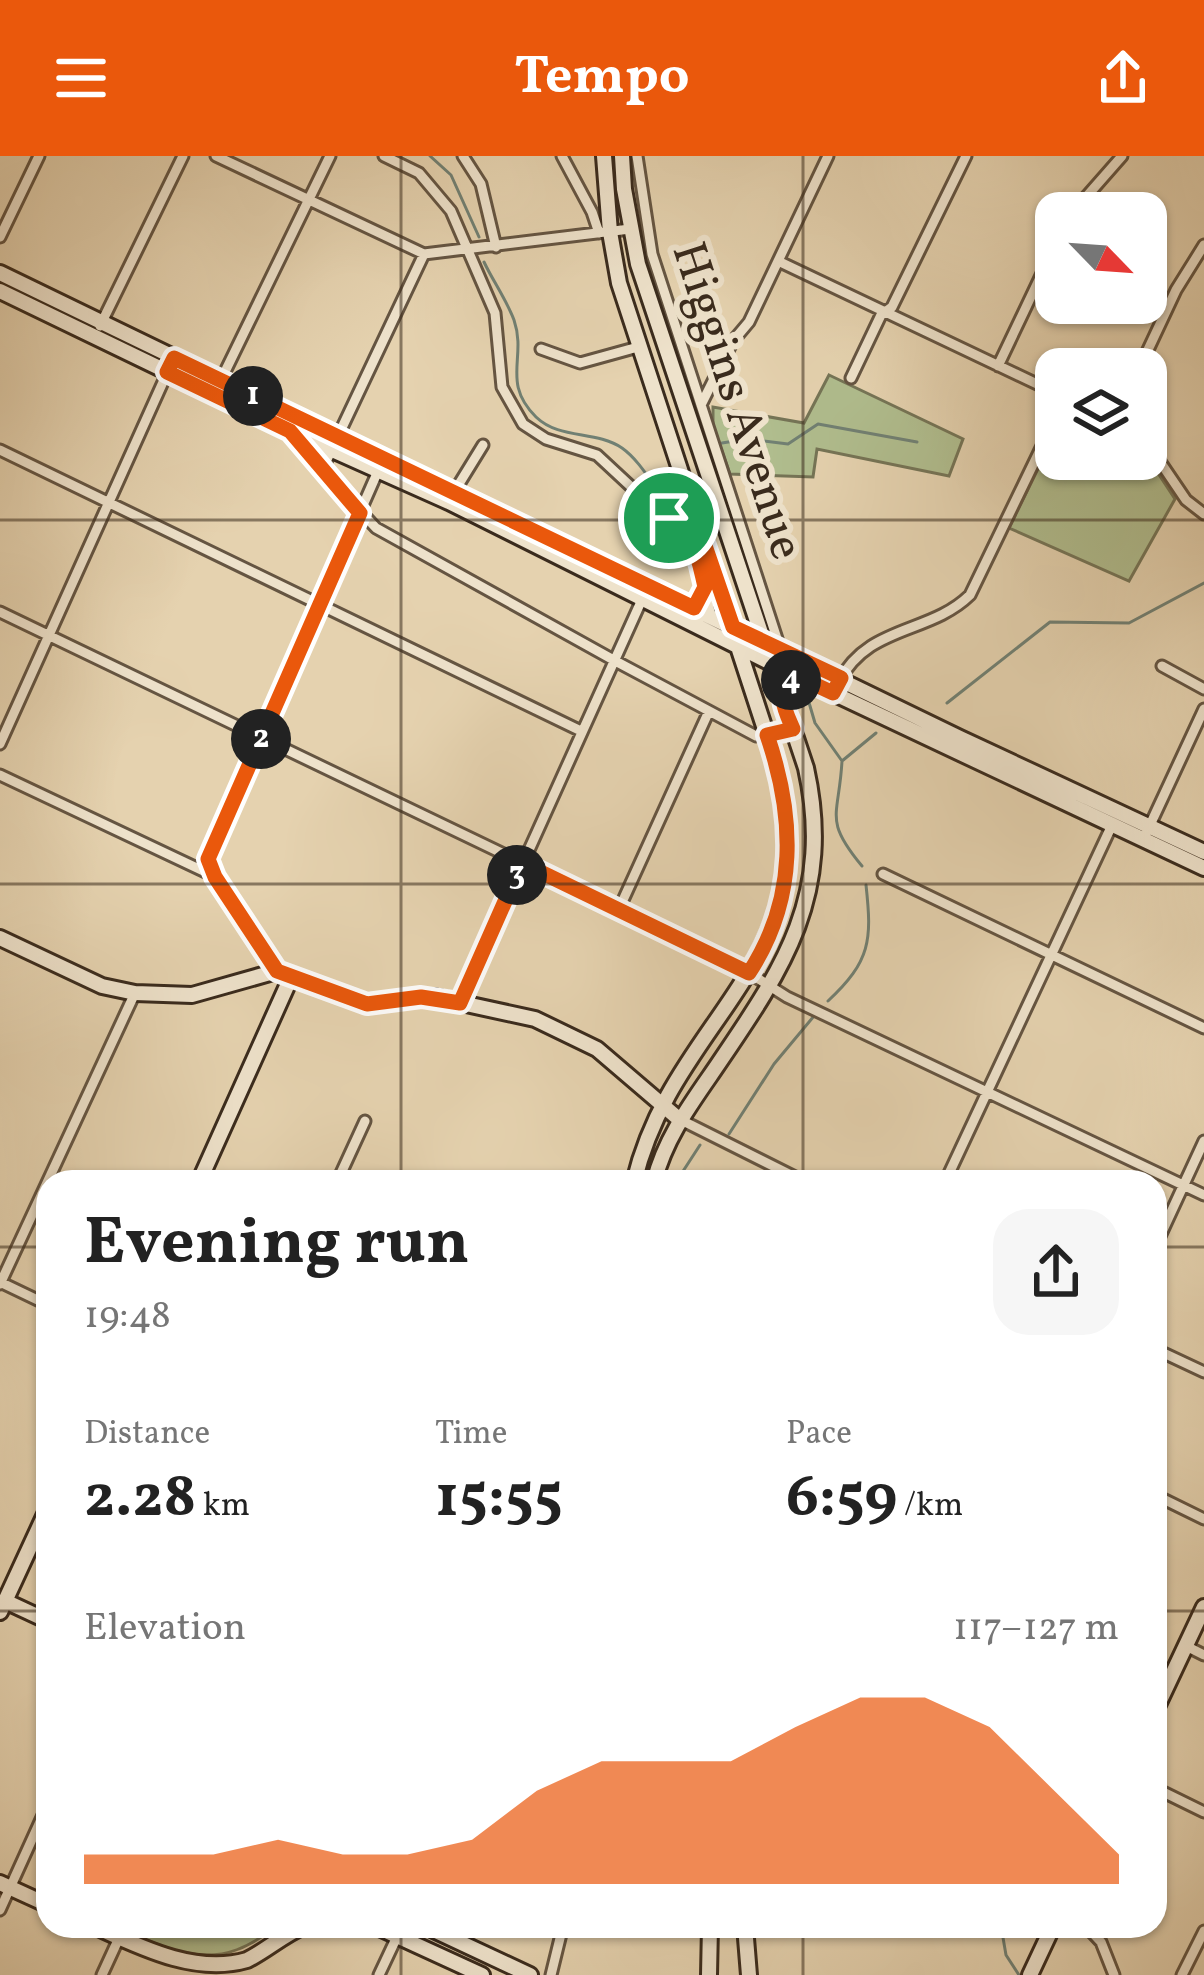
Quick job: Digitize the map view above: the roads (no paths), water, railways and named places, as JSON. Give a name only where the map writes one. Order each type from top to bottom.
[{"type":"main road","points":[[604,156],[604,232],[767,735],[787,809],[789,853],[775,922],[749,973],[663,1104],[638,1170]]},
{"type":"main road","points":[[622,156],[630,229],[643,281],[763,643],[775,659],[833,693],[957,743],[1147,832],[1204,868]]},
{"type":"main road","points":[[0,273],[99,330],[646,591],[738,644],[841,678],[957,743]]},
{"type":"main road","points":[[0,291],[99,330]]},
{"type":"main road","points":[[217,387],[290,431],[335,443],[379,471],[452,496]]},
{"type":"main road","points":[[669,518],[692,508]]},
{"type":"main road","points":[[646,591],[694,608],[763,643]]},
{"type":"main road","points":[[659,1170],[680,1120],[770,988],[798,934],[814,867],[812,794],[782,701],[775,659]]},
{"type":"main road","points":[[782,701],[785,686],[801,678]]},
{"type":"main road","points":[[1147,832],[1204,852]]},
{"type":"main road","points":[[4,940],[102,986],[135,993],[192,995],[284,973],[367,1004],[421,997],[542,1021],[589,1043],[680,1120]]},
{"type":"main road","points":[[204,1170],[284,973]]},
{"type":"main road","points":[[36,1533],[2,1604],[36,1617]]},
{"type":"main road","points":[[1167,1676],[1204,1607]]},
{"type":"main road","points":[[5,1885],[36,1899]]},
{"type":"main road","points":[[119,1938],[190,1966],[243,1968],[276,1938]]},
{"type":"main road","points":[[273,1941],[279,1938]]},
{"type":"main road","points":[[415,1938],[482,1975]]},
{"type":"main road","points":[[446,1938],[504,1969],[530,1975]]},
{"type":"main road","points":[[709,1975],[710,1938]]},
{"type":"main road","points":[[746,1938],[748,1975]]},
{"type":"main road","points":[[1030,1975],[1047,1938]]},
{"type":"street","points":[[0,237],[39,156]]},
{"type":"street","points":[[99,330],[183,156]]},
{"type":"street","points":[[216,156],[424,254],[630,229]]},
{"type":"street","points":[[217,387],[330,156]]},
{"type":"street","points":[[384,156],[419,173],[451,211],[495,313],[505,396],[523,424],[546,439],[586,450],[610,463],[643,499],[683,527],[694,542],[711,616]]},
{"type":"street","points":[[463,156],[481,184],[496,248]]},
{"type":"street","points":[[562,156],[604,232]]},
{"type":"street","name":"Higgins Avenue","points":[[637,156],[652,254],[775,659]]},
{"type":"street","points":[[701,405],[828,156]]},
{"type":"street","points":[[851,378],[966,156]]},
{"type":"street","points":[[1090,192],[1122,156]]},
{"type":"street","points":[[1149,348],[1204,245]]},
{"type":"street","points":[[322,470],[424,254]]},
{"type":"street","points":[[778,261],[1035,383]]},
{"type":"street","points":[[998,366],[1035,288]]},
{"type":"street","points":[[541,349],[580,363],[638,347]]},
{"type":"street","points":[[0,744],[171,365]]},
{"type":"street","points":[[290,431],[360,513],[393,539],[757,736],[793,729]]},
{"type":"street","points":[[452,496],[484,446]]},
{"type":"street","points":[[0,451],[581,731]]},
{"type":"street","points":[[833,693],[868,646],[951,609],[970,595],[1035,460]]},
{"type":"street","points":[[284,973],[215,877],[210,852],[379,471]]},
{"type":"street","points":[[1167,472],[1186,500],[1204,514]]},
{"type":"street","points":[[694,608],[705,587]]},
{"type":"street","points":[[460,1003],[646,591]]},
{"type":"street","points":[[0,612],[1151,1170]]},
{"type":"street","points":[[1162,666],[1204,689]]},
{"type":"street","points":[[1147,832],[1204,709]]},
{"type":"street","points":[[619,909],[709,711]]},
{"type":"street","points":[[0,775],[215,877]]},
{"type":"street","points":[[951,1170],[1116,817]]},
{"type":"street","points":[[884,874],[1204,1028]]},
{"type":"street","points":[[0,958],[4,940]]},
{"type":"street","points":[[52,1170],[135,993]]},
{"type":"street","points":[[680,1120],[779,1170]]},
{"type":"street","points":[[343,1170],[365,1121]]},
{"type":"street","points":[[1167,1222],[1204,1141]]},
{"type":"street","points":[[1167,1178],[1204,1195]]},
{"type":"street","points":[[36,1205],[0,1282],[36,1299]]},
{"type":"street","points":[[1167,1355],[1204,1372]]},
{"type":"street","points":[[1167,1501],[1204,1519]]},
{"type":"street","points":[[1186,1646],[1204,1655]]},
{"type":"street","points":[[1167,1795],[1204,1812]]},
{"type":"street","points":[[0,1910],[5,1885],[36,1827]]},
{"type":"street","points":[[1182,1975],[1204,1931]]},
{"type":"street","points":[[102,1975],[119,1938]]},
{"type":"street","points":[[379,1975],[396,1938]]},
{"type":"street","points":[[551,1975],[559,1938]]},
{"type":"street","points":[[1097,1938],[1114,1975]]},
{"type":"waterway","points":[[430,156],[451,175],[479,237]]},
{"type":"waterway","points":[[484,262],[514,320],[517,381],[526,404],[545,424],[622,448],[664,499]]},
{"type":"waterway","points":[[722,443],[747,439],[788,444],[818,424],[917,442]]},
{"type":"waterway","points":[[947,703],[1050,622],[1129,623],[1204,583]]},
{"type":"waterway","points":[[805,689],[815,723],[842,761],[836,817],[842,838],[862,866]]},
{"type":"waterway","points":[[842,761],[876,733]]},
{"type":"waterway","points":[[828,1001],[853,974],[865,949],[866,885]]},
{"type":"waterway","points":[[729,1134],[774,1064],[814,1016]]},
{"type":"waterway","points":[[684,1170],[700,1145]]},
{"type":"waterway","points":[[1003,1938],[1006,1955],[1019,1975]]}]
